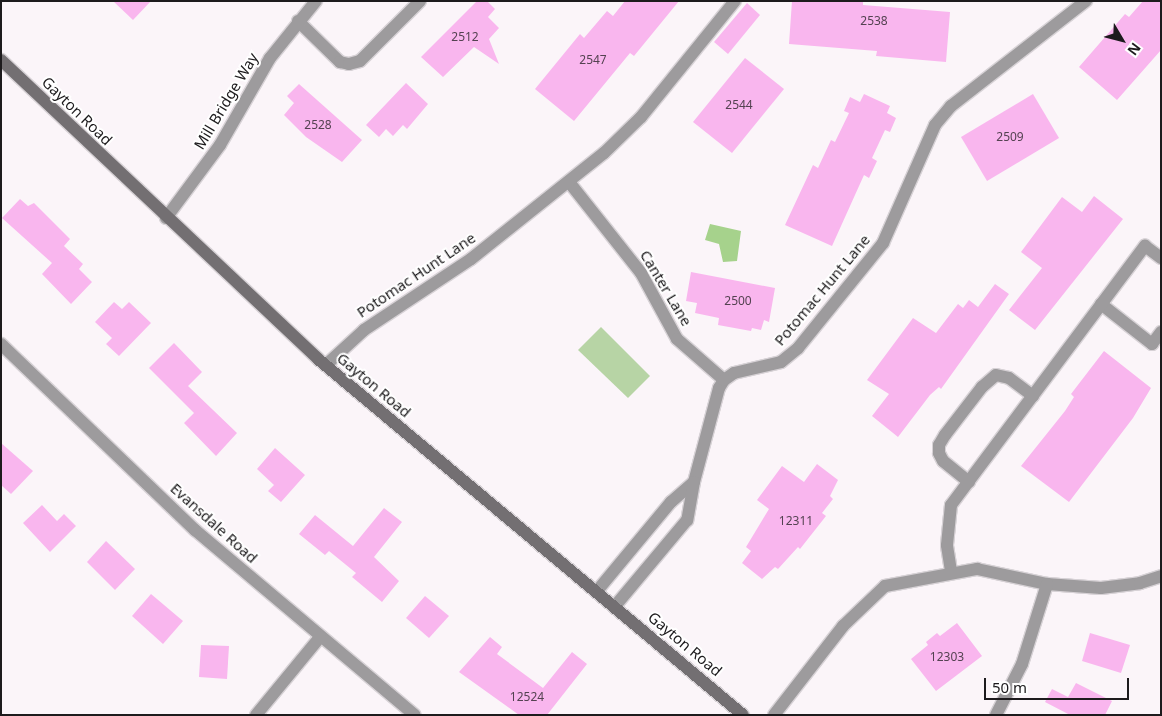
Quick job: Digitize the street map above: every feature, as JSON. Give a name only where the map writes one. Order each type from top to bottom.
[{"type":"street","name":"Mill Bridge Way","points":[[166,218],[220,145],[270,58],[316,1]]},
{"type":"street","points":[[298,21],[340,62],[349,64],[360,61],[420,1]]},
{"type":"street","name":"Potomac Hunt Lane","points":[[326,365],[364,330],[471,259],[569,182],[641,117],[735,1]]},
{"type":"street","name":"Potomac Hunt Lane","points":[[724,380],[734,374],[781,362],[798,348],[883,243],[940,119],[951,106],[1086,1]]},
{"type":"street","name":"Gayton Road","points":[[1,60],[166,218],[326,365],[743,715]]},
{"type":"street","name":"Canter Lane","points":[[569,182],[640,273],[677,339],[724,380]]},
{"type":"street","points":[[952,571],[947,545],[951,505],[1145,246],[1161,258]]},
{"type":"street","points":[[1101,304],[1152,344],[1161,332]]},
{"type":"street","name":"Evansdale Road","points":[[1,344],[195,530],[415,715]]},
{"type":"street","points":[[969,482],[942,461],[938,453],[939,444],[945,435],[982,387],[996,375],[1009,378],[1033,396]]},
{"type":"street","points":[[615,606],[687,520],[694,482],[719,388],[724,380]]},
{"type":"street","points":[[597,591],[671,502],[694,482]]},
{"type":"street","points":[[774,715],[843,626],[885,586],[952,571],[977,569],[1047,584],[1101,588],[1140,583],[1161,576]]},
{"type":"street","points":[[996,715],[1022,664],[1047,584]]},
{"type":"street","points":[[256,715],[320,637]]},
{"type":"shaded area","points":[[710,224],[741,231],[737,261],[723,262],[719,244],[705,240]]},
{"type":"shaded area","points":[[601,327],[650,376],[628,398],[578,350]]},
{"type":"building","points":[[113,1],[151,1],[133,20]]},
{"type":"building","points":[[477,1],[487,1],[495,9],[488,17],[499,28],[489,39],[499,64],[474,47],[443,77],[421,57]]},
{"type":"building","points":[[625,1],[679,1],[634,56],[630,53],[574,121],[535,89],[580,34],[584,38],[607,11],[613,16]]},
{"type":"building","points":[[792,1],[863,1],[863,5],[950,12],[946,62],[876,56],[877,51],[789,44]]},
{"type":"building","points":[[1143,1],[1161,1],[1161,50],[1117,100],[1079,67],[1125,14],[1129,17]]},
{"type":"building","points":[[747,3],[760,15],[728,54],[714,42]]},
{"type":"building","points":[[745,58],[784,89],[732,153],[693,122]]},
{"type":"building","points":[[406,83],[428,104],[407,129],[403,125],[393,136],[386,129],[379,137],[366,125]]},
{"type":"building","points":[[299,84],[362,140],[342,162],[306,137],[284,115],[294,103],[287,96]]},
{"type":"building","points":[[864,94],[890,106],[887,113],[896,118],[890,132],[885,130],[872,158],[877,161],[869,178],[864,175],[832,246],[785,225],[813,165],[818,168],[831,140],[835,142],[849,113],[844,111],[850,97],[860,102]]},
{"type":"building","points":[[1033,94],[1059,138],[987,181],[961,137]]},
{"type":"building","points":[[1094,196],[1123,219],[1035,330],[1009,310],[1042,268],[1021,252],[1062,197],[1082,212]]},
{"type":"building","points":[[20,199],[28,206],[34,203],[70,239],[64,246],[83,264],[79,269],[92,282],[71,304],[42,274],[52,263],[2,218]]},
{"type":"building","points":[[691,272],[775,288],[769,322],[764,320],[761,330],[752,328],[751,331],[718,325],[719,318],[695,313],[697,303],[686,301]]},
{"type":"building","points":[[995,284],[1009,294],[941,389],[939,387],[930,395],[898,437],[872,416],[889,394],[867,380],[913,318],[936,333],[958,304],[963,308],[969,300],[978,307]]},
{"type":"building","points":[[114,302],[122,309],[129,302],[151,323],[119,356],[106,344],[112,338],[95,322]]},
{"type":"building","points":[[174,343],[202,372],[188,386],[237,433],[216,456],[184,423],[194,413],[149,368]]},
{"type":"building","points":[[1104,351],[1151,388],[1133,418],[1069,502],[1021,466],[1065,411],[1074,397],[1071,394]]},
{"type":"building","points":[[1,443],[33,471],[11,494],[1,485]]},
{"type":"building","points":[[275,448],[305,475],[281,502],[268,491],[274,485],[257,469]]},
{"type":"building","points":[[817,464],[838,480],[830,496],[833,499],[822,513],[826,516],[800,549],[798,547],[778,569],[775,567],[762,579],[742,563],[751,551],[746,547],[769,509],[757,500],[782,466],[804,482]]},
{"type":"building","points":[[42,505],[57,521],[64,514],[76,526],[50,552],[23,523]]},
{"type":"building","points":[[384,508],[402,522],[374,557],[399,581],[382,602],[352,577],[356,573],[329,551],[325,555],[299,534],[315,515],[353,546]]},
{"type":"building","points":[[106,541],[135,569],[115,590],[87,562]]},
{"type":"building","points":[[151,594],[183,621],[163,644],[132,616]]},
{"type":"building","points":[[425,596],[449,616],[429,638],[406,618]]},
{"type":"building","points":[[957,623],[982,656],[936,691],[911,659],[928,645],[926,642],[937,633],[940,636]]},
{"type":"building","points":[[1090,633],[1130,645],[1121,673],[1082,661]]},
{"type":"building","points":[[490,637],[502,647],[497,654],[543,688],[572,652],[587,664],[547,715],[519,715],[459,672]]},
{"type":"building","points":[[201,645],[229,646],[227,679],[199,677]]},
{"type":"building","points":[[1076,683],[1112,701],[1105,715],[1070,715],[1045,702],[1052,689],[1068,697]]}]
